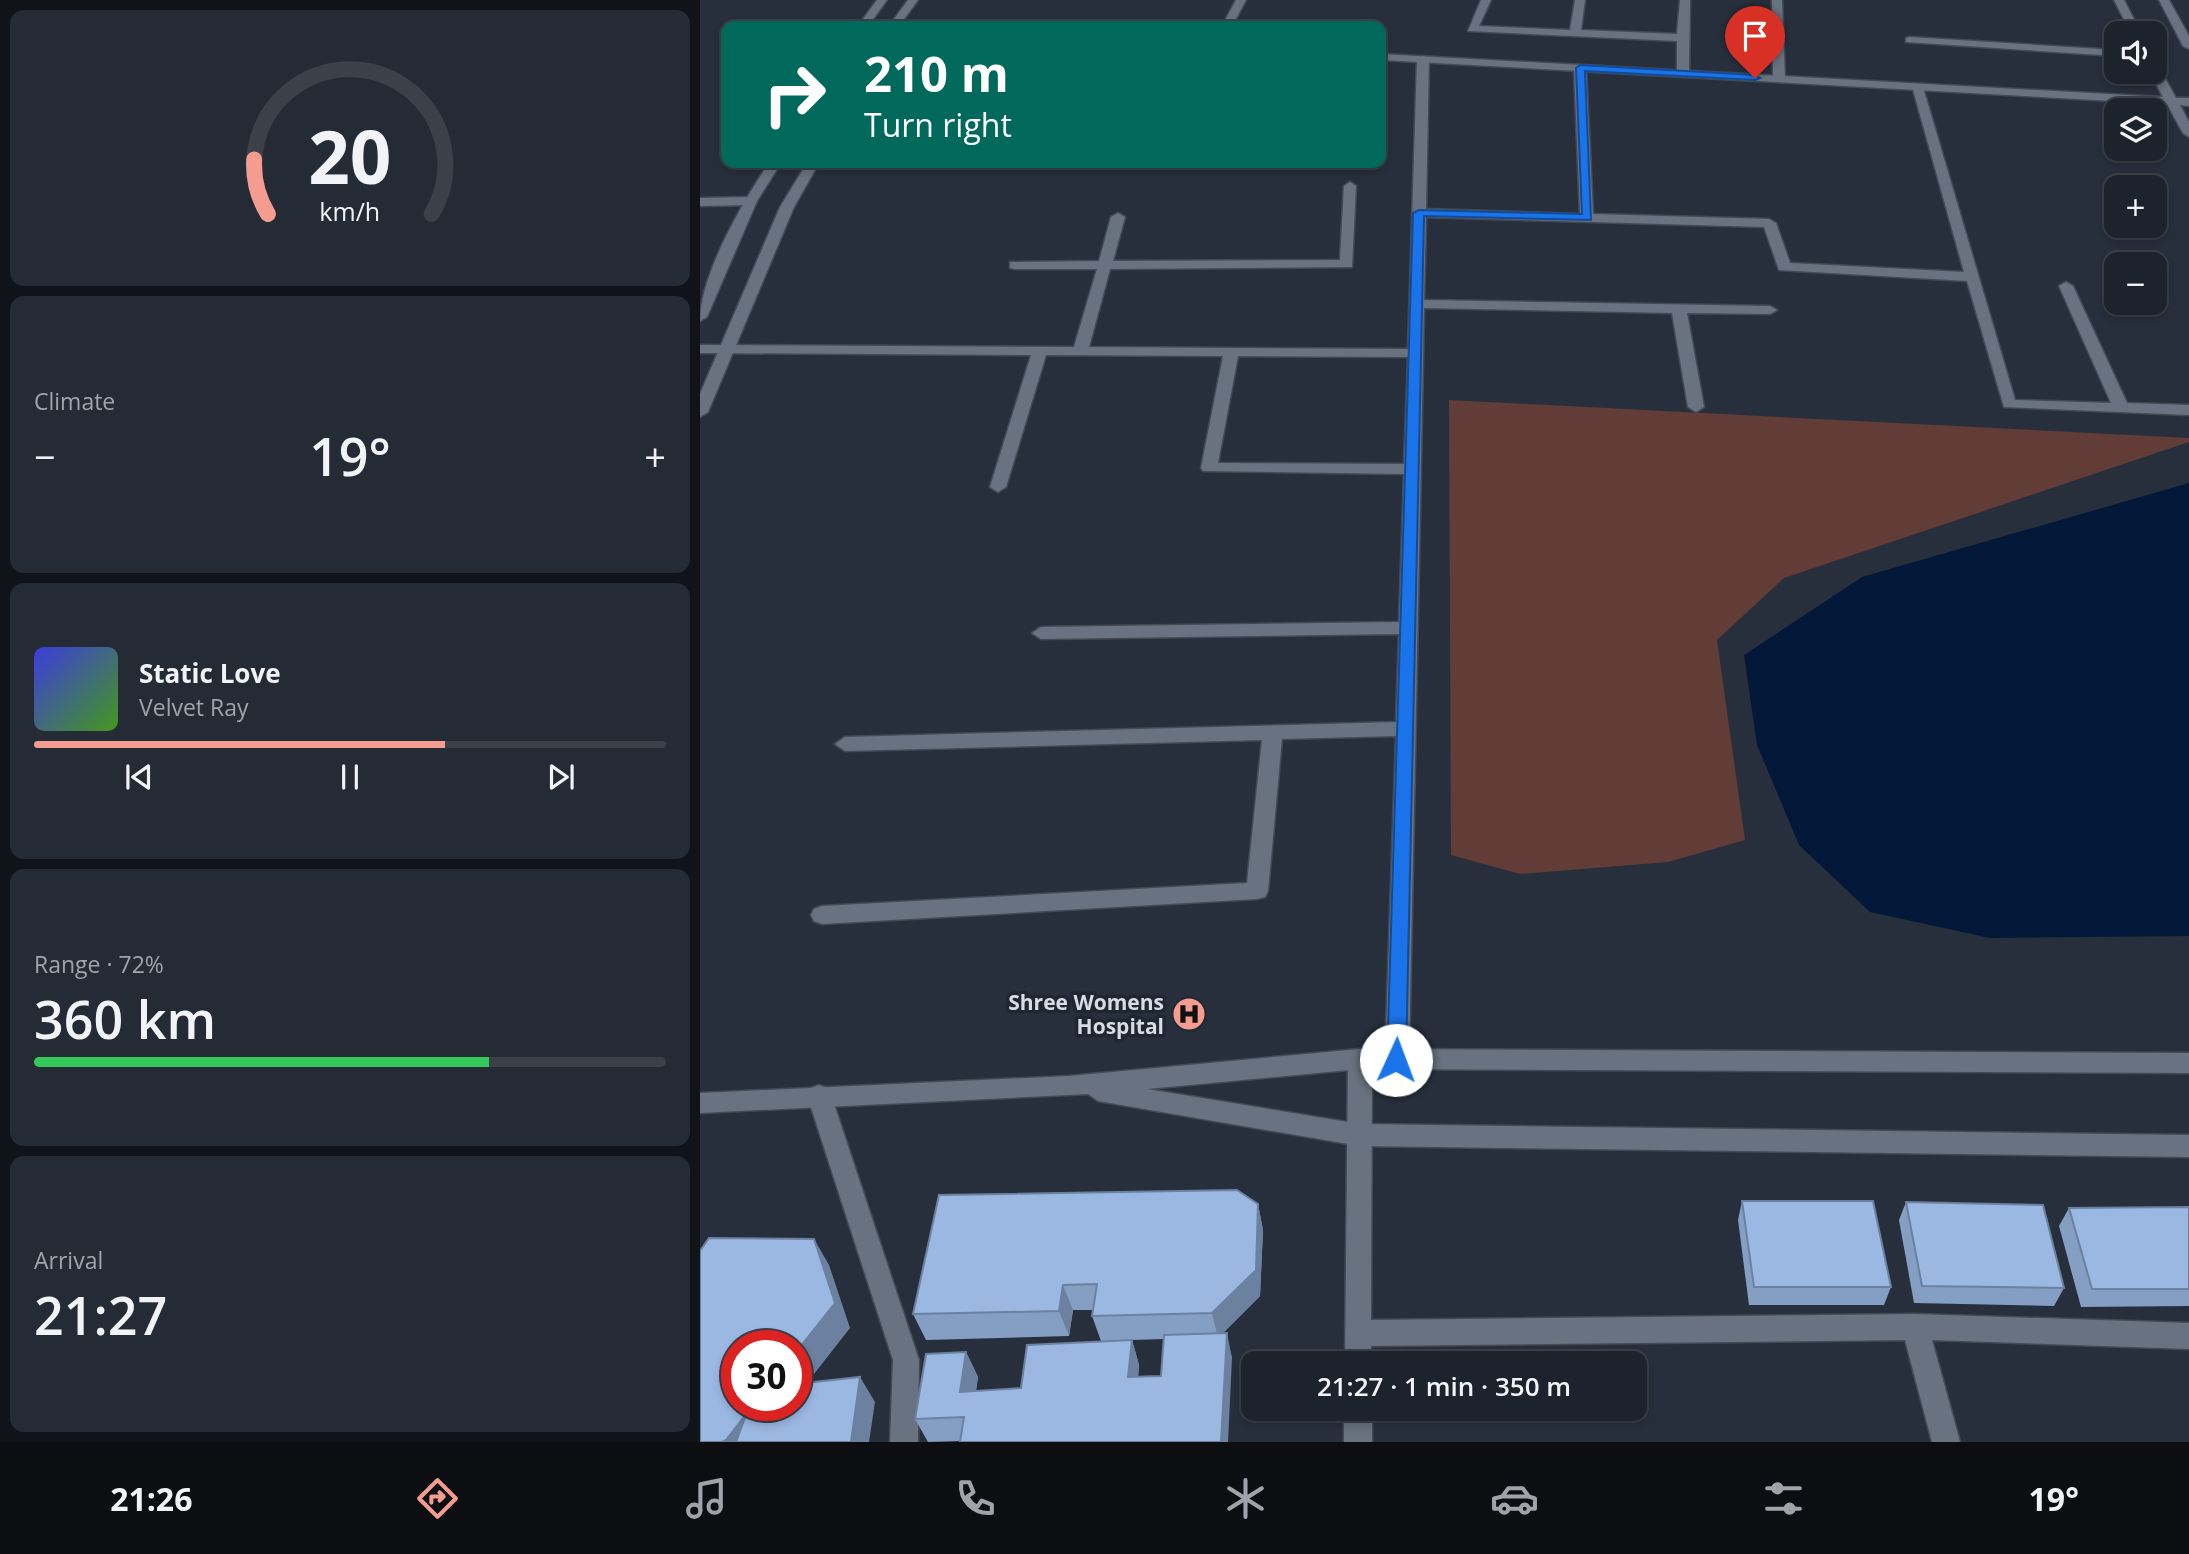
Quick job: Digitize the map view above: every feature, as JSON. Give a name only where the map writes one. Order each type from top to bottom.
[{"type":"street","points":[[866,21],[881,0]]},
{"type":"street","points":[[898,21],[913,0]]},
{"type":"street","points":[[1230,21],[1241,0]]},
{"type":"street","points":[[1486,0],[1472,29],[1682,38]]},
{"type":"street","points":[[1575,33],[1580,0]]},
{"type":"street","points":[[1683,74],[1685,0]]},
{"type":"street","points":[[1777,0],[1779,79]]},
{"type":"street","points":[[2119,0],[2130,21]]},
{"type":"street","points":[[2164,0],[2189,46]]},
{"type":"street","points":[[1910,40],[2104,52]]},
{"type":"street","points":[[1386,57],[2189,102]]},
{"type":"street","points":[[1396,1060],[1423,59]]},
{"type":"street","points":[[1580,68],[1587,218]]},
{"type":"street","points":[[2162,84],[2189,133]]},
{"type":"street","points":[[1918,86],[2009,404],[2189,411]]},
{"type":"street","points":[[700,317],[750,201],[772,168]]},
{"type":"street","points":[[700,412],[787,207],[810,168]]},
{"type":"street","points":[[1015,265],[1347,264],[1350,186]]},
{"type":"street","points":[[700,202],[750,201]]},
{"type":"street","points":[[1419,213],[1769,223],[1784,267],[1972,277]]},
{"type":"street","points":[[1080,353],[1118,217]]},
{"type":"street","points":[[2066,286],[2121,408]]},
{"type":"street","points":[[1416,304],[1770,310]]},
{"type":"street","points":[[1679,309],[1696,407]]},
{"type":"street","points":[[700,349],[1039,353],[1415,353]]},
{"type":"street","points":[[998,487],[1039,353]]},
{"type":"street","points":[[1231,354],[1209,468],[1412,469]]},
{"type":"street","points":[[1041,633],[1408,628]]},
{"type":"street","points":[[845,744],[1405,729]]},
{"type":"street","points":[[822,915],[1256,891],[1273,732]]},
{"type":"street","points":[[1358,1351],[1360,1059]]},
{"type":"street","points":[[700,1103],[819,1095],[1069,1086],[1360,1059],[2189,1063]]},
{"type":"street","points":[[1069,1086],[1360,1135],[2189,1146]]},
{"type":"street","points":[[819,1095],[906,1360],[904,1442]]},
{"type":"street","points":[[1359,1333],[1915,1327],[2189,1336]]},
{"type":"street","points":[[1915,1327],[1946,1442]]},
{"type":"street","points":[[1358,1421],[1358,1442]]},
{"type":"shaded area","points":[[1449,400],[2189,438],[2189,442],[1784,578],[1717,640],[1745,840],[1668,862],[1520,874],[1451,855]]},
{"type":"water","points":[[2189,483],[2189,936],[1990,938],[1870,912],[1799,845],[1757,745],[1744,655],[1862,577]]},
{"type":"building","points":[[1237,1190],[1258,1204],[1256,1270],[1212,1313],[1092,1316],[1097,1284],[1063,1285],[1059,1311],[913,1314],[939,1195]]},
{"type":"building","points":[[1742,1201],[1873,1201],[1891,1287],[1754,1287]]},
{"type":"building","points":[[1906,1202],[2043,1205],[2064,1288],[1922,1286]]},
{"type":"building","points":[[2189,1207],[2189,1289],[2092,1289],[2069,1208]]},
{"type":"building","points":[[709,1238],[814,1239],[835,1303],[812,1332],[721,1330],[721,1421],[741,1421],[722,1442],[700,1442],[700,1251]]},
{"type":"building","points":[[1227,1333],[1221,1442],[960,1442],[964,1417],[915,1419],[926,1354],[966,1352],[960,1392],[1021,1388],[1027,1345],[1132,1340],[1128,1377],[1161,1376],[1164,1335]]},
{"type":"building","points":[[860,1377],[851,1442],[736,1442],[744,1421],[812,1421],[812,1382]]},
{"type":"place","name":"Shree Womens Hospital","points":[[1189,1014]]},
{"type":"route","points":[[1396,1060],[1419,213],[1587,218],[1580,68],[1755,78]]}]
